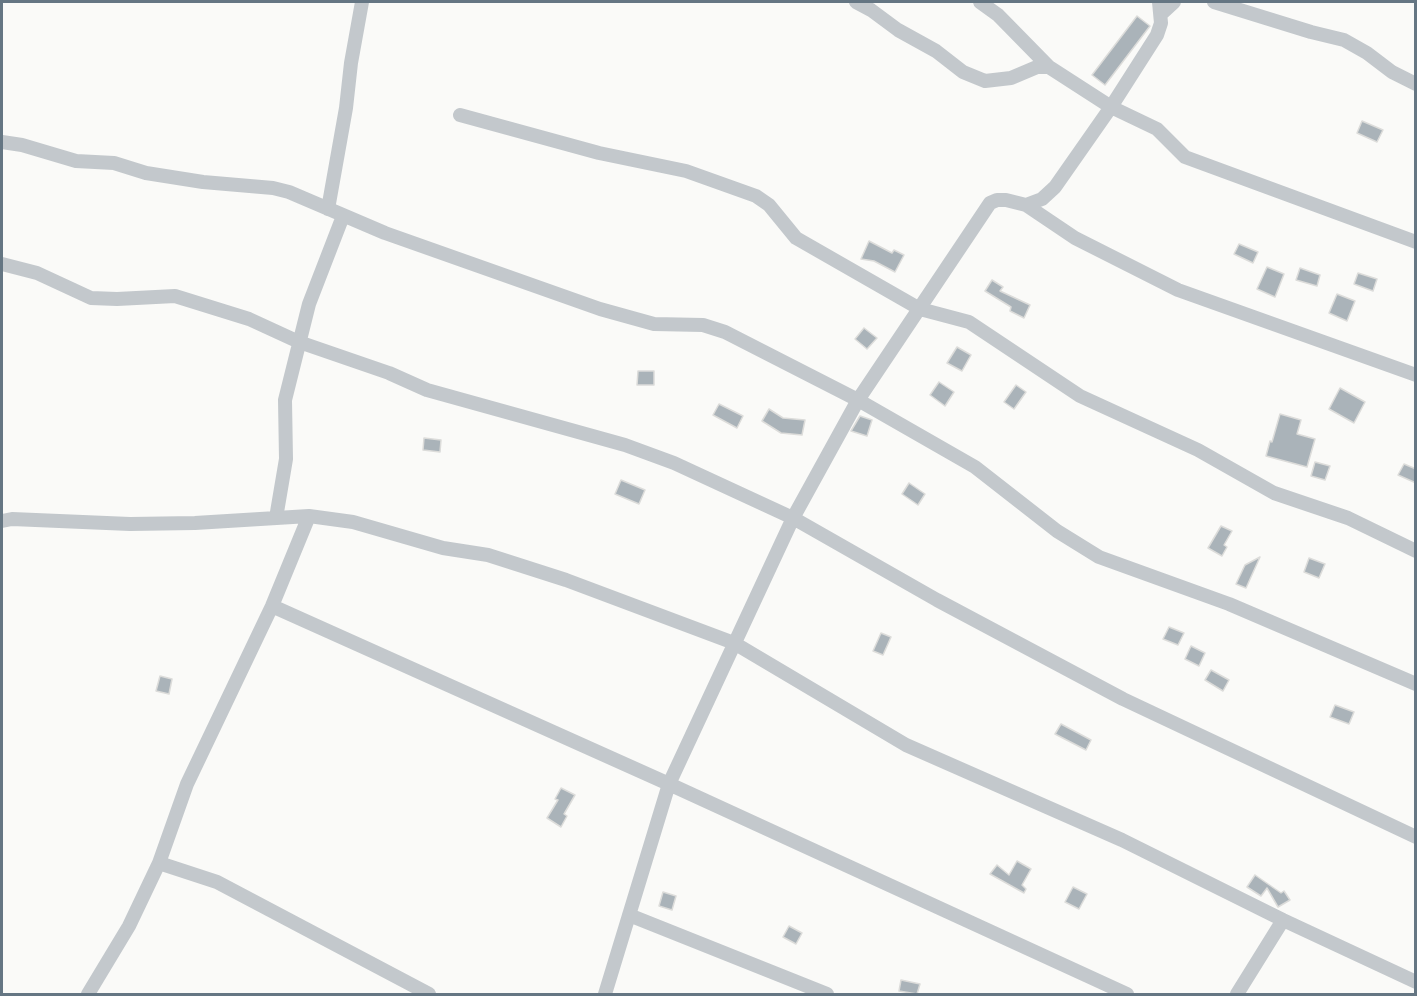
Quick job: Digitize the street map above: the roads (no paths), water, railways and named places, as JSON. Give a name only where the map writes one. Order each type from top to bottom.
[{"type":"street","points":[[328,209],[362,2]]},
{"type":"street","points":[[856,2],[898,30],[936,51],[963,72],[985,81],[1011,78],[1037,67],[1049,67]]},
{"type":"street","points":[[980,2],[998,15],[1049,67],[1111,107],[1156,129],[1185,157],[1416,242]]},
{"type":"street","points":[[1026,205],[1042,199],[1055,187],[1111,107],[1157,35],[1161,23],[1160,8],[1174,2]]},
{"type":"street","points":[[1214,2],[1344,40],[1367,53],[1392,72],[1416,84]]},
{"type":"street","points":[[460,115],[599,153],[686,171],[756,196],[768,205],[796,238],[920,309],[969,322],[1080,396],[1198,450],[1274,493],[1348,518],[1416,551]]},
{"type":"street","points":[[2,142],[22,145],[76,161],[114,163],[130,166],[146,173],[203,182],[273,188],[289,192],[385,233],[600,309],[654,324],[703,325],[725,332],[858,400],[975,467],[1057,531],[1099,557],[1229,604],[1416,684]]},
{"type":"street","points":[[605,994],[669,784],[793,518],[858,400],[990,203],[1006,200],[1026,205],[1075,238],[1178,290],[1416,375]]},
{"type":"street","points":[[276,518],[286,459],[285,400],[309,304],[343,216]]},
{"type":"street","points":[[2,264],[37,273],[91,298],[175,296],[249,319],[299,342],[389,373],[427,390],[625,445],[674,463],[793,518],[937,600],[1123,699],[1416,837]]},
{"type":"street","points":[[88,994],[129,926],[159,863],[187,784],[272,606],[309,516]]},
{"type":"street","points":[[2,521],[12,519],[130,524],[195,523],[309,516],[353,522],[443,548],[489,555],[566,580],[734,643],[906,745],[1122,840],[1283,920],[1416,982]]},
{"type":"street","points":[[272,606],[669,784],[1127,994]]},
{"type":"street","points":[[159,863],[217,882],[429,994]]},
{"type":"street","points":[[629,915],[827,994]]},
{"type":"street","points":[[1237,994],[1283,920]]}]
